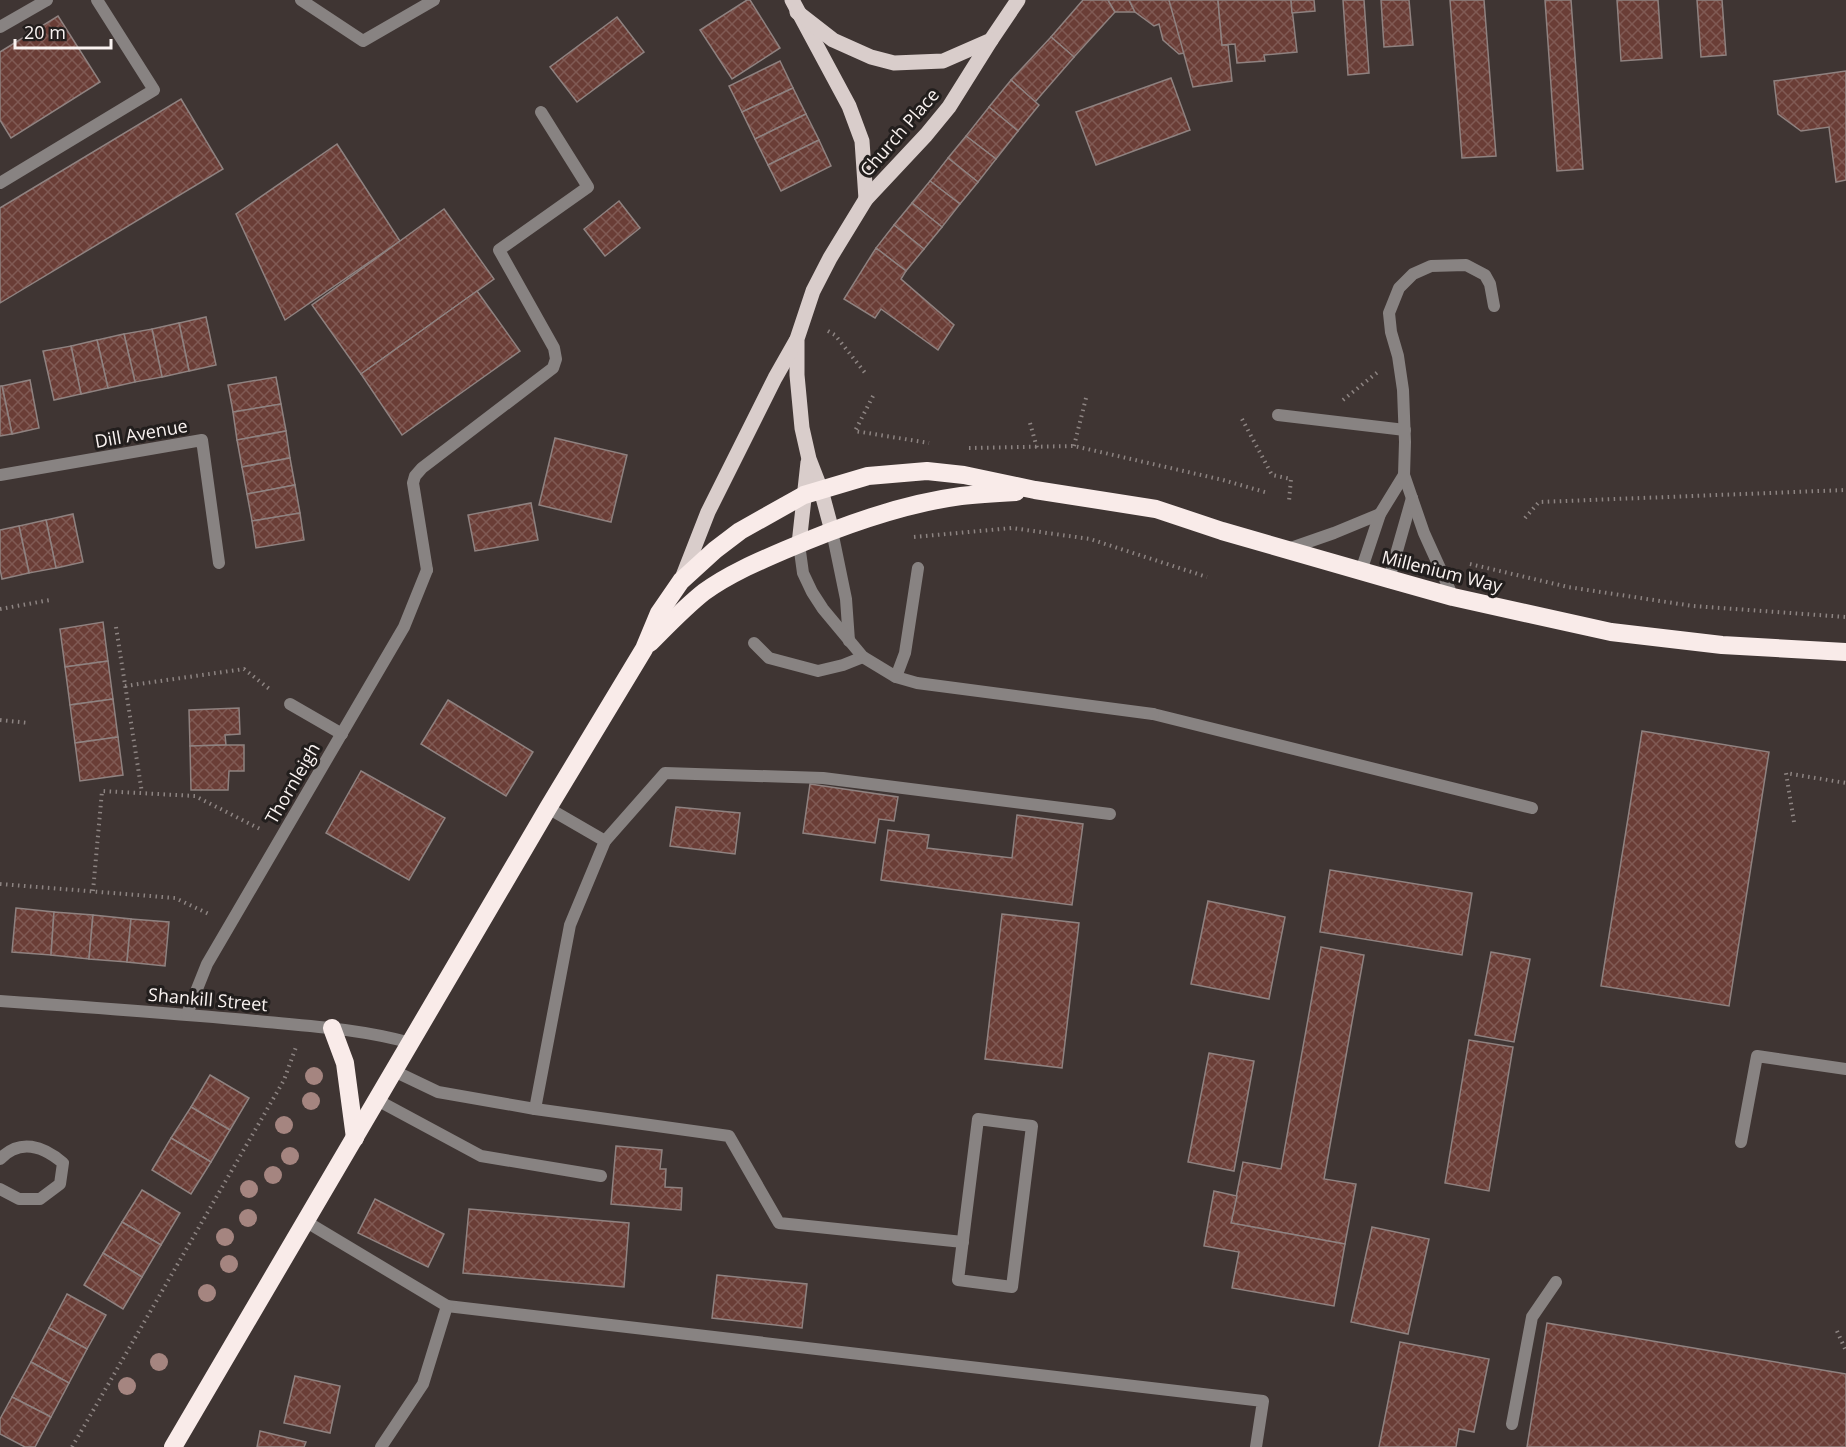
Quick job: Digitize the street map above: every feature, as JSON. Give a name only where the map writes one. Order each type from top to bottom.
[{"type":"highway","name":"Millenium Way","points":[[644,649],[659,613],[681,580],[740,531],[812,492],[867,476],[927,471],[964,475],[1035,490],[1156,509],[1222,531],[1453,597],[1611,632],[1722,645],[1846,652]]},
{"type":"highway","name":"Millenium Way","points":[[644,649],[678,615],[712,586],[759,561],[799,544],[832,531],[918,504],[961,496],[1035,490]]},
{"type":"highway","points":[[173,1447],[548,808],[644,649]]},
{"type":"highway","points":[[332,1028],[345,1063],[355,1138]]},
{"type":"main road","name":"Church Place","points":[[866,199],[949,107],[1018,0]]},
{"type":"main road","name":"Church Place","points":[[795,6],[833,40],[871,57],[894,63],[943,61],[991,40]]},
{"type":"main road","name":"Church Place","points":[[795,6],[849,106],[862,141],[866,199]]},
{"type":"main road","points":[[681,580],[708,512],[775,378],[798,339],[813,291],[866,199]]},
{"type":"main road","points":[[798,339],[798,384],[802,428],[809,459],[812,492],[799,544]]},
{"type":"main road","points":[[812,492],[832,531]]},
{"type":"street","points":[[0,27],[47,0]]},
{"type":"street","points":[[0,183],[154,90],[97,0]]},
{"type":"street","points":[[301,0],[363,41],[434,0]]},
{"type":"street","name":"Thornleigh","points":[[187,1014],[207,964],[404,627],[427,570],[413,483],[415,476],[422,468],[553,368],[556,359],[554,348],[499,250],[588,187],[541,112]]},
{"type":"street","points":[[1453,597],[1432,553],[1404,474],[1403,390],[1389,313],[1400,288],[1413,274],[1431,266],[1466,265],[1485,275],[1490,284],[1494,306]]},
{"type":"street","points":[[1278,415],[1405,430]]},
{"type":"street","name":"Dill Avenue","points":[[0,476],[202,440],[219,563]]},
{"type":"street","points":[[1361,571],[1380,514],[1404,474]]},
{"type":"street","points":[[1389,579],[1412,498]]},
{"type":"street","points":[[1288,549],[1380,514]]},
{"type":"street","points":[[832,531],[846,599],[849,641]]},
{"type":"street","points":[[799,544],[803,573],[823,609],[863,657],[896,677],[917,682],[1153,714],[1532,808]]},
{"type":"street","points":[[896,677],[905,653],[918,568]]},
{"type":"street","points":[[754,643],[769,658],[818,671],[863,657]]},
{"type":"street","points":[[290,704],[342,734]]},
{"type":"street","points":[[535,1109],[570,925],[605,841],[665,772],[823,778],[1110,814]]},
{"type":"street","points":[[548,808],[605,841]]},
{"type":"street","name":"Shankill Street","points":[[0,1001],[304,1025],[391,1037],[411,1043]]},
{"type":"street","points":[[1741,1142],[1757,1056],[1846,1069]]},
{"type":"street","points":[[394,1071],[438,1092],[535,1109],[729,1136],[779,1223],[963,1242]]},
{"type":"street","points":[[377,1100],[481,1156],[601,1176]]},
{"type":"street","points":[[978,1119],[1032,1125],[1012,1287],[958,1280],[963,1242],[978,1119]]},
{"type":"street","points":[[0,1159],[7,1152],[29,1145],[51,1153],[63,1163],[60,1184],[40,1199],[19,1199],[0,1189]]},
{"type":"street","points":[[305,1221],[447,1306],[1263,1401],[1256,1447]]},
{"type":"street","points":[[1512,1424],[1532,1317],[1556,1282]]},
{"type":"street","points":[[381,1447],[423,1384],[447,1306]]},
{"type":"path","points":[[828,331],[835,335],[866,374]]},
{"type":"path","points":[[1326,422],[1345,397],[1398,356]]},
{"type":"path","points":[[873,396],[855,431],[936,445]]},
{"type":"path","points":[[1074,446],[1086,398]]},
{"type":"path","points":[[1242,419],[1272,475],[1291,479],[1288,501]]},
{"type":"path","points":[[1030,423],[1036,448]]},
{"type":"path","points":[[959,448],[1074,446],[1223,480],[1268,493]]},
{"type":"path","points":[[1525,518],[1539,502],[1846,490]]},
{"type":"path","points":[[899,510],[914,537],[919,555],[918,568]]},
{"type":"path","points":[[914,537],[1012,528],[1090,538],[1207,577]]},
{"type":"path","points":[[1470,564],[1568,587],[1693,606],[1846,617]]},
{"type":"path","points":[[0,609],[50,600]]},
{"type":"path","points":[[116,627],[142,793]]},
{"type":"path","points":[[125,686],[244,669],[290,704]]},
{"type":"path","points":[[0,720],[29,723]]},
{"type":"path","points":[[1794,822],[1786,773],[1846,783]]},
{"type":"path","points":[[93,891],[102,791],[195,796],[280,839]]},
{"type":"path","points":[[0,884],[175,898],[231,923]]},
{"type":"path","points":[[72,1447],[284,1080],[304,1025]]},
{"type":"path","points":[[1837,1331],[1846,1351]]},
{"type":"building","points":[[750,0],[780,48],[732,79],[700,30]]},
{"type":"building","points":[[1083,0],[1108,0],[1115,12],[1074,57],[1051,37]]},
{"type":"building","points":[[1108,0],[1129,0],[1135,12],[1115,12]]},
{"type":"building","points":[[1129,0],[1169,0],[1185,53],[1179,54],[1163,40],[1159,24],[1154,26],[1135,12]]},
{"type":"building","points":[[1169,0],[1218,0],[1222,45],[1228,45],[1232,81],[1193,87]]},
{"type":"building","points":[[1218,0],[1291,0],[1297,52],[1264,55],[1265,61],[1237,63],[1235,44],[1222,45]]},
{"type":"building","points":[[1291,0],[1314,0],[1315,11],[1292,13]]},
{"type":"building","points":[[1343,0],[1364,0],[1369,73],[1348,75]]},
{"type":"building","points":[[1381,0],[1409,0],[1413,45],[1384,47]]},
{"type":"building","points":[[1450,0],[1484,0],[1496,156],[1462,158]]},
{"type":"building","points":[[1545,0],[1571,0],[1583,169],[1557,171]]},
{"type":"building","points":[[1617,0],[1658,0],[1662,58],[1621,61]]},
{"type":"building","points":[[1697,0],[1722,0],[1726,55],[1701,57]]},
{"type":"building","points":[[58,16],[100,82],[11,138],[0,120],[0,52]]},
{"type":"building","points":[[617,17],[644,52],[577,102],[550,67]]},
{"type":"building","points":[[1051,37],[1074,57],[1035,102],[1011,80]]},
{"type":"building","points":[[780,61],[793,88],[742,112],[729,86]]},
{"type":"building","points":[[1846,71],[1846,180],[1836,182],[1829,127],[1801,131],[1778,114],[1774,81]]},
{"type":"building","points":[[1171,78],[1190,130],[1096,165],[1076,112]]},
{"type":"building","points":[[1011,80],[1039,105],[1018,131],[989,107]]},
{"type":"building","points":[[793,88],[806,114],[755,139],[742,112]]},
{"type":"building","points":[[181,99],[223,169],[0,303],[0,208]]},
{"type":"building","points":[[989,107],[1018,131],[996,159],[966,136]]},
{"type":"building","points":[[806,114],[819,140],[768,165],[755,139]]},
{"type":"building","points":[[966,136],[996,159],[978,182],[948,158]]},
{"type":"building","points":[[819,140],[831,166],[781,191],[768,165]]},
{"type":"building","points":[[337,144],[400,241],[285,320],[236,214]]},
{"type":"building","points":[[948,158],[978,182],[960,204],[930,181]]},
{"type":"building","points":[[930,181],[960,204],[942,227],[912,203]]},
{"type":"building","points":[[619,201],[640,228],[605,256],[584,229]]},
{"type":"building","points":[[912,203],[942,227],[924,249],[894,225]]},
{"type":"building","points":[[444,209],[494,279],[361,374],[312,305]]},
{"type":"building","points":[[894,225],[924,249],[906,271],[876,248]]},
{"type":"building","points":[[876,248],[906,271],[901,279],[954,325],[938,350],[881,309],[875,318],[844,299]]},
{"type":"building","points":[[477,291],[520,351],[402,435],[361,374]]},
{"type":"building","points":[[206,317],[216,365],[189,371],[179,323]]},
{"type":"building","points":[[179,323],[189,371],[162,377],[152,329]]},
{"type":"building","points":[[152,329],[162,377],[135,382],[124,334]]},
{"type":"building","points":[[124,334],[135,382],[108,388],[97,340]]},
{"type":"building","points":[[97,340],[108,388],[81,394],[71,346]]},
{"type":"building","points":[[71,346],[81,394],[54,400],[43,351]]},
{"type":"building","points":[[276,377],[281,404],[233,412],[228,385]]},
{"type":"building","points":[[30,380],[39,428],[12,434],[2,386]]},
{"type":"building","points":[[0,386],[2,386],[12,434],[0,436]]},
{"type":"building","points":[[281,404],[286,431],[237,440],[233,412]]},
{"type":"building","points":[[286,431],[290,458],[242,467],[237,440]]},
{"type":"building","points":[[555,438],[627,455],[611,522],[539,505]]},
{"type":"building","points":[[290,458],[295,485],[247,494],[242,467]]},
{"type":"building","points":[[295,485],[300,513],[252,521],[247,494]]},
{"type":"building","points":[[531,503],[538,540],[475,551],[468,515]]},
{"type":"building","points":[[300,513],[304,540],[256,548],[252,521]]},
{"type":"building","points":[[73,514],[83,562],[56,568],[46,520]]},
{"type":"building","points":[[46,520],[56,568],[29,573],[19,526]]},
{"type":"building","points":[[19,526],[29,573],[2,579],[0,530]]},
{"type":"building","points":[[103,622],[108,661],[65,667],[60,629]]},
{"type":"building","points":[[108,661],[113,699],[70,705],[65,667]]},
{"type":"building","points":[[113,699],[118,737],[75,743],[70,705]]},
{"type":"building","points":[[448,700],[533,752],[506,796],[421,744]]},
{"type":"building","points":[[239,708],[240,734],[225,735],[226,745],[190,746],[189,710]]},
{"type":"building","points":[[1642,731],[1769,752],[1729,1006],[1601,986]]},
{"type":"building","points":[[118,737],[123,775],[80,781],[75,743]]},
{"type":"building","points":[[244,745],[244,771],[229,771],[228,790],[191,790],[190,746]]},
{"type":"building","points":[[361,771],[445,818],[409,880],[326,833]]},
{"type":"building","points":[[810,784],[898,797],[894,821],[879,819],[875,843],[803,833]]},
{"type":"building","points":[[676,807],[740,813],[735,854],[670,846]]},
{"type":"building","points":[[1017,815],[1083,824],[1072,905],[881,880],[888,830],[929,835],[927,848],[1012,858]]},
{"type":"building","points":[[1330,870],[1472,893],[1462,955],[1320,932]]},
{"type":"building","points":[[1208,901],[1285,917],[1269,999],[1191,984]]},
{"type":"building","points":[[16,908],[54,912],[51,955],[12,952]]},
{"type":"building","points":[[54,912],[93,915],[89,959],[51,955]]},
{"type":"building","points":[[1002,914],[1079,923],[1062,1068],[985,1059]]},
{"type":"building","points":[[93,915],[131,919],[127,962],[89,959]]},
{"type":"building","points":[[131,919],[169,922],[165,966],[127,962]]},
{"type":"building","points":[[1321,947],[1364,955],[1324,1179],[1356,1184],[1345,1244],[1231,1223],[1243,1162],[1281,1169]]},
{"type":"building","points":[[1491,952],[1530,959],[1514,1042],[1475,1035]]},
{"type":"building","points":[[1469,1040],[1513,1047],[1489,1191],[1445,1183]]},
{"type":"building","points":[[1209,1053],[1254,1061],[1234,1171],[1188,1162]]},
{"type":"building","points":[[210,1075],[249,1098],[230,1130],[191,1107]]},
{"type":"building","points":[[191,1107],[230,1130],[211,1162],[171,1138]]},
{"type":"building","points":[[171,1138],[211,1162],[191,1194],[152,1170]]},
{"type":"building","points":[[616,1146],[662,1150],[660,1169],[666,1169],[665,1187],[682,1188],[681,1210],[611,1204]]},
{"type":"building","points":[[142,1190],[180,1213],[161,1245],[122,1222]]},
{"type":"building","points":[[1214,1191],[1237,1196],[1231,1223],[1345,1244],[1334,1306],[1232,1288],[1239,1252],[1204,1246]]},
{"type":"building","points":[[375,1199],[444,1234],[428,1267],[358,1233]]},
{"type":"building","points":[[469,1209],[629,1223],[624,1287],[463,1273]]},
{"type":"building","points":[[122,1222],[161,1245],[142,1277],[103,1253]]},
{"type":"building","points":[[1372,1227],[1429,1239],[1408,1334],[1351,1322]]},
{"type":"building","points":[[103,1253],[142,1277],[123,1309],[84,1285]]},
{"type":"building","points":[[717,1275],[807,1284],[802,1328],[712,1318]]},
{"type":"building","points":[[67,1294],[106,1315],[87,1349],[49,1328]]},
{"type":"building","points":[[1547,1323],[1846,1374],[1846,1447],[1527,1447]]},
{"type":"building","points":[[49,1328],[87,1349],[69,1383],[31,1362]]},
{"type":"building","points":[[1400,1342],[1489,1359],[1474,1432],[1459,1429],[1456,1447],[1379,1447]]},
{"type":"building","points":[[31,1362],[69,1383],[51,1417],[12,1397]]},
{"type":"building","points":[[295,1376],[340,1386],[330,1433],[284,1423]]},
{"type":"building","points":[[12,1397],[51,1417],[35,1447],[25,1447],[0,1434],[0,1419]]},
{"type":"building","points":[[260,1431],[306,1442],[304,1447],[257,1447]]}]
